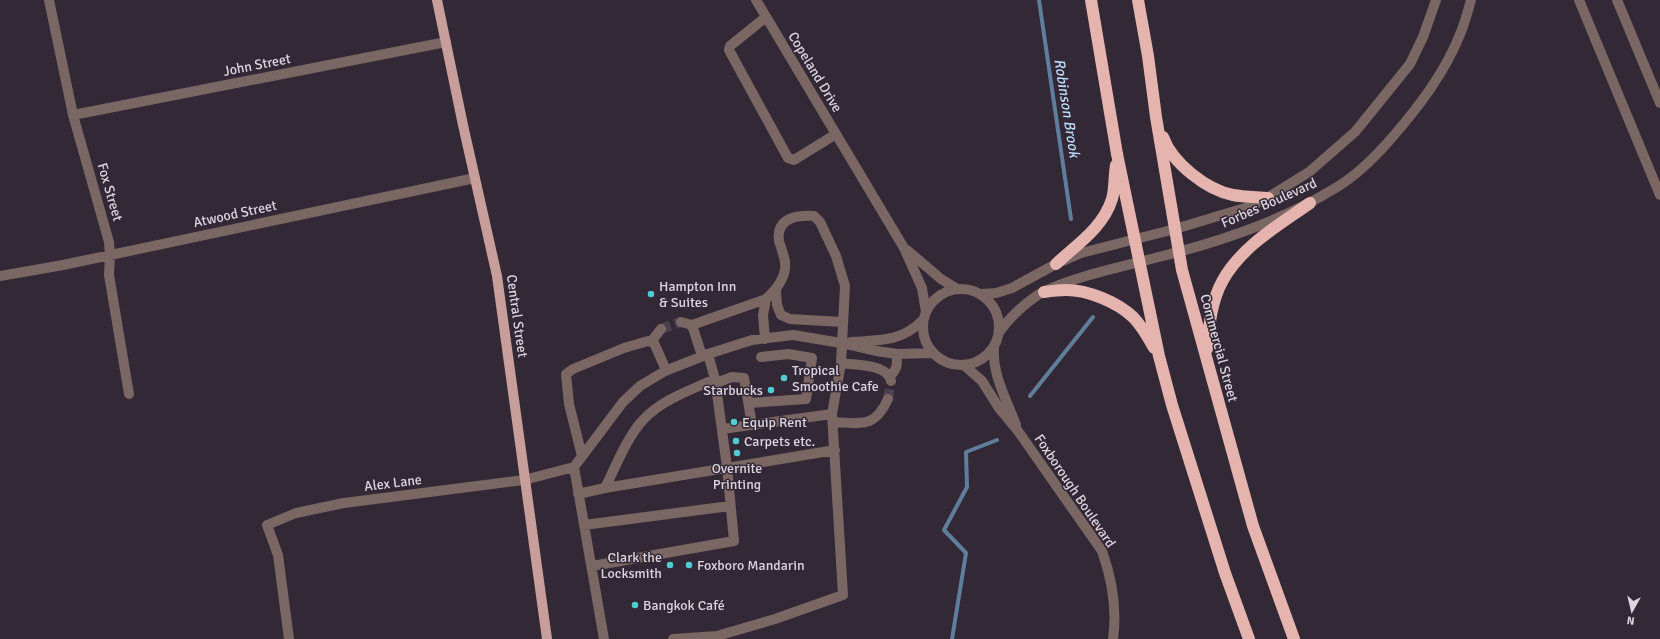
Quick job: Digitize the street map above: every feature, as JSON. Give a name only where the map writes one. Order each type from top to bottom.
[{"type":"highway","points":[[1091,0],[1117,154],[1159,356],[1174,412],[1222,566],[1249,639]]},
{"type":"highway","name":"Commercial Street","points":[[1138,0],[1182,270],[1253,526],[1294,639]]},
{"type":"highway","points":[[1156,117],[1166,148],[1185,168],[1202,182],[1231,195],[1268,198]]},
{"type":"highway","points":[[1056,264],[1092,232],[1107,211],[1112,198],[1117,154]]},
{"type":"highway","points":[[1207,359],[1212,312],[1223,281],[1241,256],[1259,240],[1310,203]]},
{"type":"highway","points":[[1044,292],[1067,290],[1088,293],[1118,306],[1133,317],[1141,326],[1159,356]]},
{"type":"main road","name":"Central Street","points":[[437,0],[498,283],[506,332],[524,480],[547,639]]},
{"type":"street","name":"Fox Street","points":[[49,0],[74,115],[109,242],[109,275],[129,394]]},
{"type":"street","name":"Copeland Drive","points":[[756,0],[904,248]]},
{"type":"street","name":"Forbes Boulevard","points":[[981,294],[996,293],[1012,288],[1056,264],[1080,253],[1175,230],[1245,208],[1268,198],[1309,172],[1355,132],[1410,64],[1423,37],[1436,0]]},
{"type":"street","name":"Forbes Boulevard","points":[[1000,331],[1008,319],[1044,292],[1066,283],[1239,234],[1310,203],[1338,187],[1368,163],[1405,122],[1443,70],[1461,32],[1471,0]]},
{"type":"street","points":[[1579,0],[1660,195]]},
{"type":"street","points":[[1617,0],[1660,103]]},
{"type":"street","points":[[766,17],[730,46],[729,50],[788,158],[794,160],[836,134]]},
{"type":"street","name":"John Street","points":[[74,115],[446,42]]},
{"type":"street","name":"Atwood Street","points":[[0,276],[25,273],[475,178]]},
{"type":"street","points":[[673,639],[718,636],[775,619],[843,595],[833,418],[841,363],[845,286],[836,256],[820,222],[814,216],[802,215],[783,223],[778,230],[785,263],[781,283],[766,299],[692,325],[681,322]]},
{"type":"street","points":[[904,248],[941,279],[957,289]]},
{"type":"street","points":[[604,639],[574,467],[623,402],[640,386],[666,370],[705,355],[752,340],[793,335],[841,342],[876,351],[898,354],[933,353],[924,337],[925,316],[922,288],[904,248]]},
{"type":"street","points":[[841,342],[899,337],[913,330],[925,316],[935,299],[942,294],[957,289],[966,289],[981,294]]},
{"type":"street","points":[[776,290],[777,305],[781,315],[790,319],[842,322]]},
{"type":"street","name":"Foxborough Boulevard","points":[[981,294],[994,306],[998,314],[1000,331],[994,348],[993,359],[996,373],[1009,403],[1018,431]]},
{"type":"street","points":[[765,338],[763,315],[766,299]]},
{"type":"street","points":[[592,566],[734,541],[727,467],[715,381],[692,325]]},
{"type":"street","points":[[651,342],[661,329]]},
{"type":"street","points":[[582,456],[569,404],[566,374],[573,369],[624,348],[648,341],[654,343],[666,370]]},
{"type":"street","name":"Foxborough Boulevard","points":[[933,353],[947,363],[965,366],[982,360],[994,348]]},
{"type":"street","points":[[749,403],[806,399],[812,358],[788,354],[761,357]]},
{"type":"street","points":[[841,363],[879,369],[886,372],[890,378],[896,370],[898,364],[898,354]]},
{"type":"street","name":"Foxborough Boulevard","points":[[965,366],[982,381],[999,408],[1018,431],[1102,551],[1112,586],[1115,627],[1113,639]]},
{"type":"street","points":[[605,488],[618,461],[643,420],[667,401],[715,381],[732,376],[744,378],[752,425]]},
{"type":"street","points":[[722,429],[833,418],[870,421],[876,417],[888,399]]},
{"type":"street","points":[[578,494],[727,467],[835,450]]},
{"type":"street","name":"Alex Lane","points":[[289,639],[278,555],[267,525],[296,513],[344,503],[524,480],[574,467]]},
{"type":"street","points":[[584,525],[730,506]]},
{"type":"waterway","name":"Robinson Brook","points":[[1039,0],[1071,219]]},
{"type":"waterway","name":"Robinson Brook","points":[[1030,396],[1093,317]]},
{"type":"waterway","name":"Robinson Brook","points":[[952,639],[966,553],[944,530],[967,487],[966,452],[997,440]]},
{"type":"tunnel","points":[[661,329],[681,322]]},
{"type":"tunnel","points":[[888,399],[891,381]]},
{"type":"place","name":"Hampton Inn & Suites","points":[[651,294]]},
{"type":"place","name":"Tropical Smoothie Cafe","points":[[784,378]]},
{"type":"place","name":"Starbucks","points":[[771,390]]},
{"type":"place","name":"Equip Rent","points":[[734,422]]},
{"type":"place","name":"Carpets etc.","points":[[736,441]]},
{"type":"place","name":"Overnite Printing","points":[[737,453]]},
{"type":"place","name":"Clark the Locksmith","points":[[670,565]]},
{"type":"place","name":"Foxboro Mandarin","points":[[689,565]]},
{"type":"place","name":"Bangkok Café","points":[[635,605]]}]
